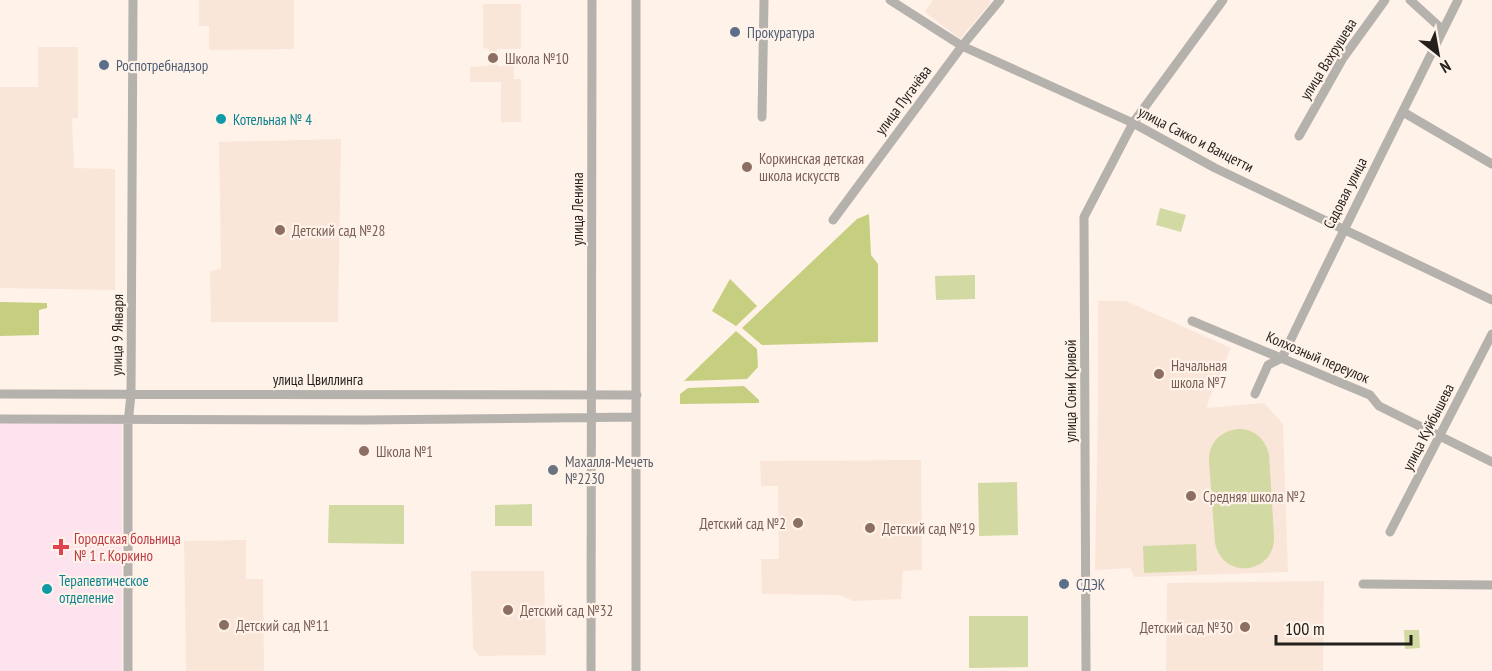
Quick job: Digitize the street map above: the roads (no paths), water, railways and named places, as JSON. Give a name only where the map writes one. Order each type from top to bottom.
[{"type":"street","name":"улица 9 Января","points":[[128,671],[128,419],[131,394],[133,0]]},
{"type":"street","name":"улица Ленина","points":[[591,671],[592,0]]},
{"type":"street","points":[[636,0],[636,671]]},
{"type":"street","points":[[762,117],[764,0]]},
{"type":"street","name":"улица Сакко и Ванцетти","points":[[890,0],[962,46],[1133,123],[1215,168],[1492,300]]},
{"type":"street","name":"улица Пугачёва","points":[[833,220],[962,46],[1000,0]]},
{"type":"street","name":"улица Сони Кривой","points":[[1086,671],[1084,217],[1133,123],[1223,0]]},
{"type":"street","name":"улица Вахрушева","points":[[1299,136],[1343,58],[1385,0]]},
{"type":"street","points":[[1410,0],[1443,30]]},
{"type":"street","name":"Садовая улица","points":[[1256,394],[1268,365],[1282,358],[1343,229],[1458,0]]},
{"type":"street","points":[[1403,112],[1492,164]]},
{"type":"street","name":"Колхозный переулок","points":[[1192,321],[1370,395],[1379,406],[1492,462]]},
{"type":"street","name":"улица Куйбышева","points":[[1390,532],[1492,334]]},
{"type":"street","name":"улица Цвиллинга","points":[[0,394],[636,395]]},
{"type":"street","points":[[0,419],[365,420],[636,417]]},
{"type":"street","points":[[1363,584],[1492,585]]},
{"type":"place","name":"Прокуратура","points":[[735,32]]},
{"type":"place","name":"Школа №10","points":[[493,58]]},
{"type":"place","name":"Роспотребнадзор","points":[[104,65]]},
{"type":"place","name":"Котельная № 4","points":[[221,119]]},
{"type":"place","name":"Коркинская детская школа искусств","points":[[747,167]]},
{"type":"place","name":"Детский сад №28","points":[[280,230]]},
{"type":"place","name":"Начальная школа №7","points":[[1159,374]]},
{"type":"place","name":"Школа №1","points":[[364,451]]},
{"type":"place","name":"Махалля-Мечеть №2230","points":[[553,470]]},
{"type":"place","name":"Средняя школа №2","points":[[1191,496]]},
{"type":"place","name":"Детский сад №2","points":[[798,523]]},
{"type":"place","name":"Детский сад №19","points":[[870,528]]},
{"type":"place","name":"Городская больница № 1 г. Коркино","points":[[61,547]]},
{"type":"place","name":"СДЭК","points":[[1064,584]]},
{"type":"place","name":"Терапевтическое отделение","points":[[47,589]]},
{"type":"place","name":"Детский сад №32","points":[[508,610]]},
{"type":"place","name":"Детский сад №11","points":[[224,625]]},
{"type":"place","name":"Детский сад №30","points":[[1245,627]]}]
